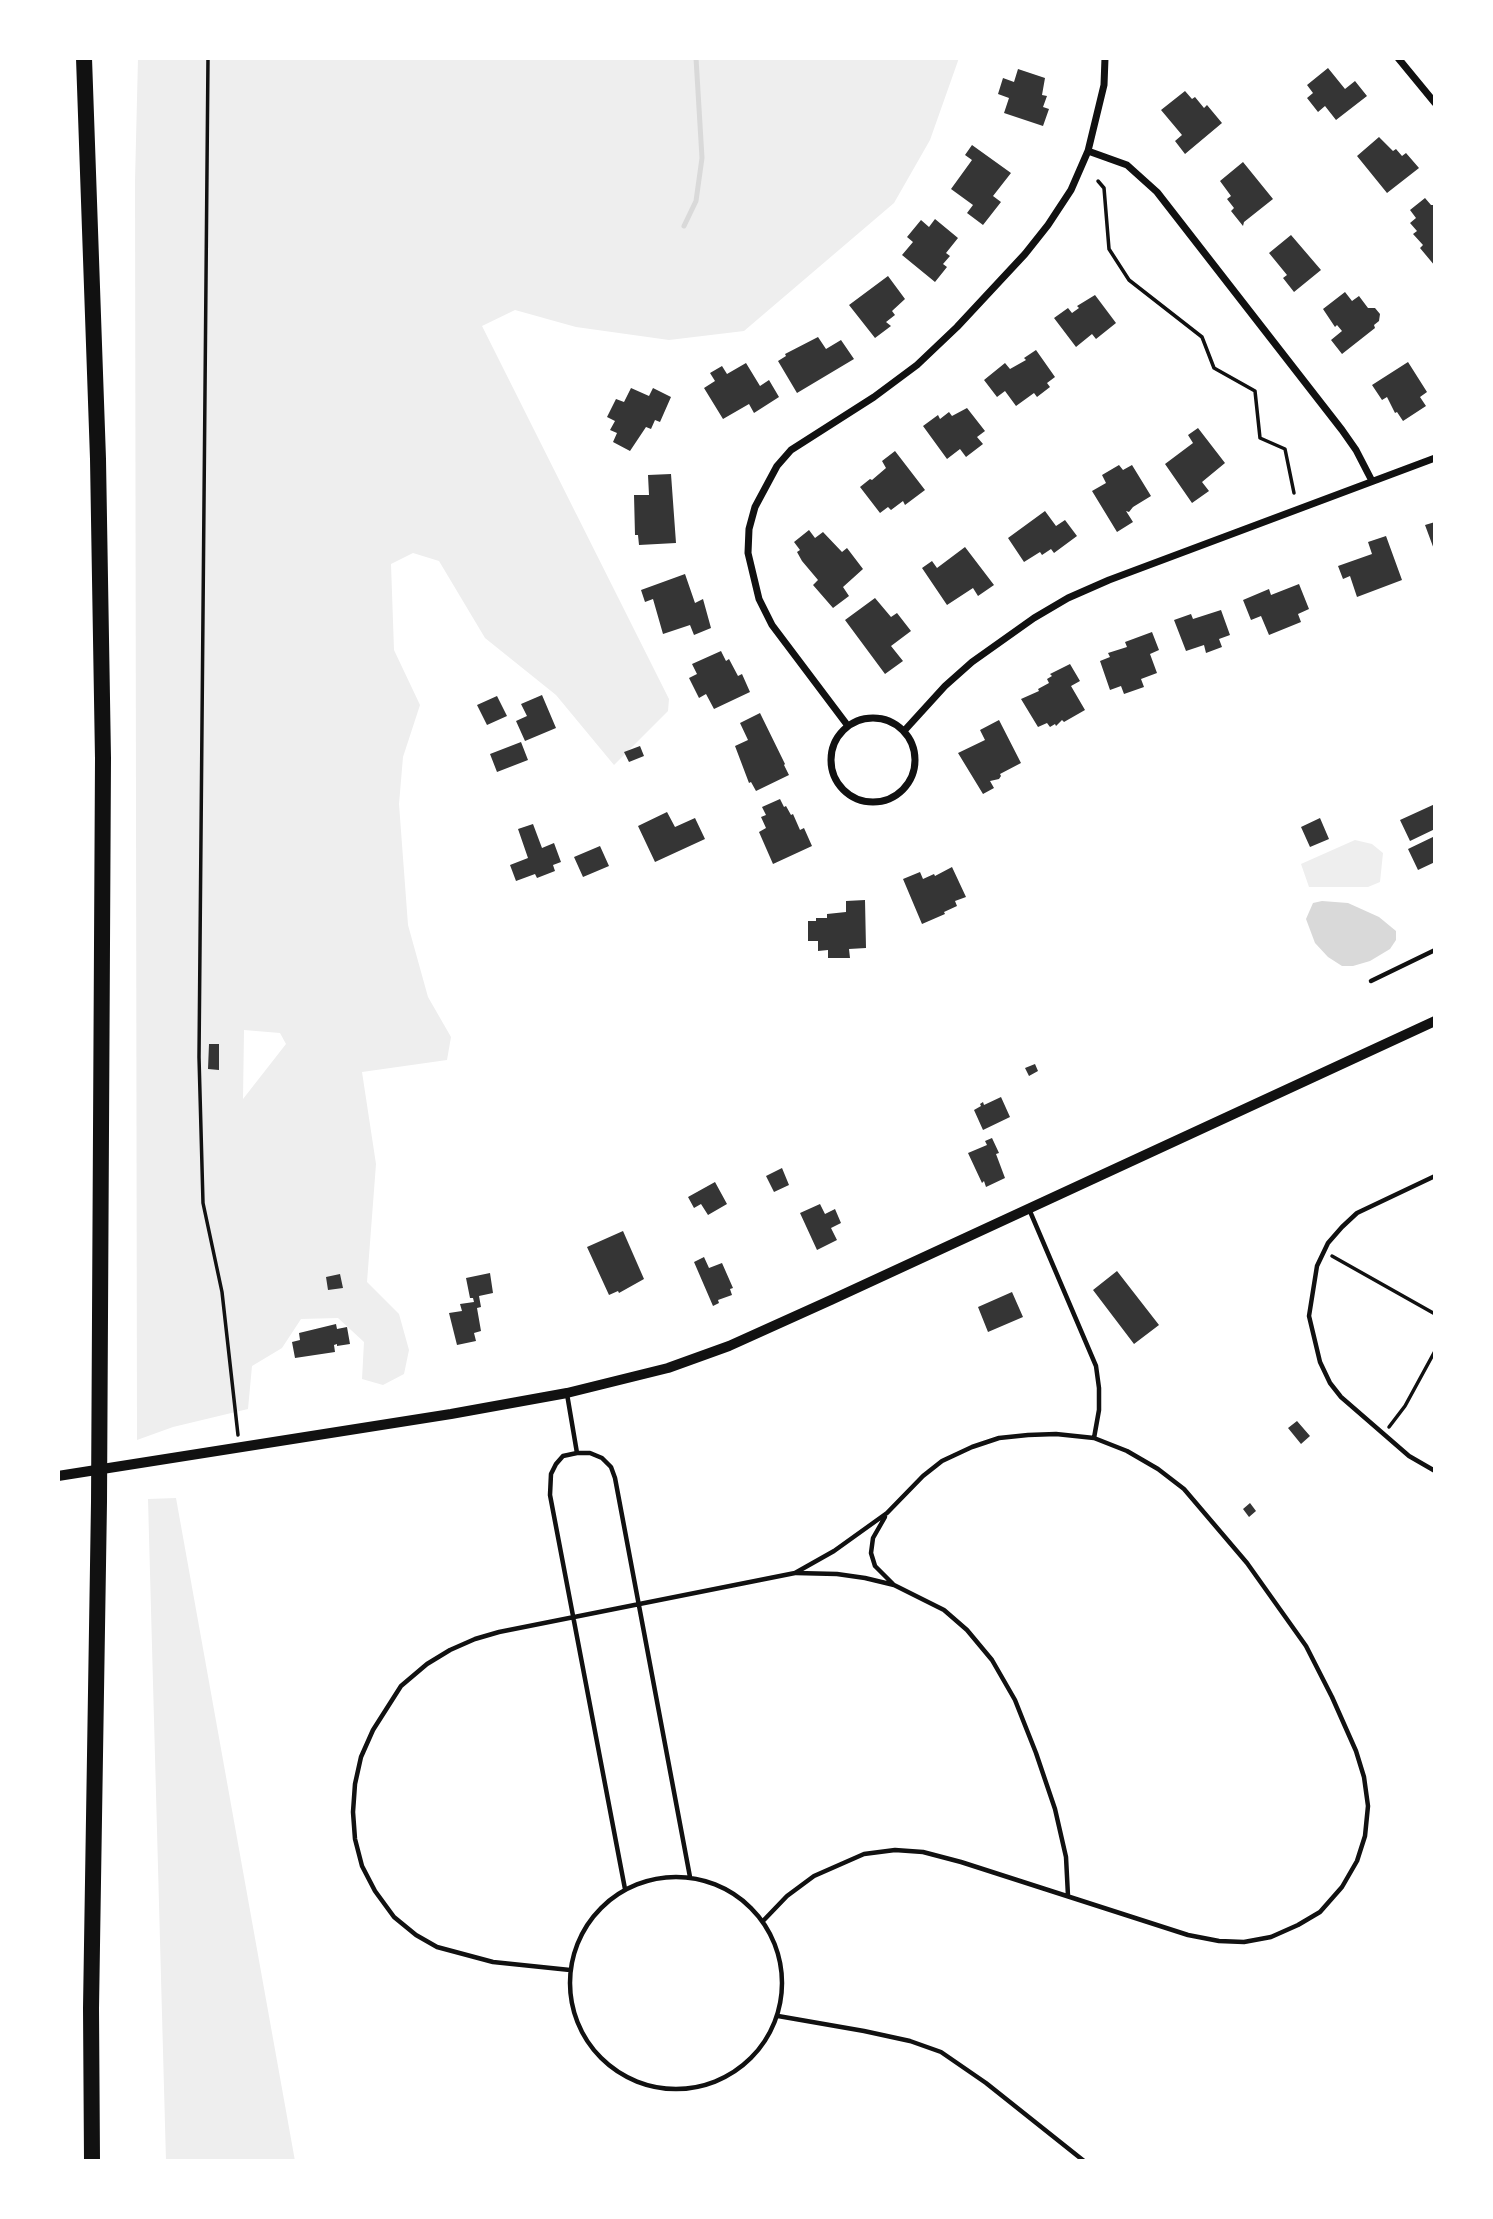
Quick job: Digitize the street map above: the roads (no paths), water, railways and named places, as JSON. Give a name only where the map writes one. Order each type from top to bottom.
[{"type":"highway","points":[[84,58],[98,459],[103,758],[99,1502],[91,2008],[92,2161]]},
{"type":"street","points":[[848,726],[772,625],[759,598],[748,553],[749,529],[755,507],[777,466],[791,450],[874,397],[917,365],[1008,272],[1048,225],[1071,190],[1088,150],[1104,85],[1105,58]]},
{"type":"street","points":[[1398,58],[1435,103]]},
{"type":"street","points":[[1088,150],[1127,165],[1157,192],[1342,430],[1372,481]]},
{"type":"street","points":[[904,731],[945,685],[972,662],[1034,618],[1068,598],[1109,580],[1435,458]]},
{"type":"street","points":[[879,718],[892,722],[904,731],[913,746],[915,762],[914,772],[906,786],[898,794],[875,802],[852,796],[836,778],[832,765],[832,750],[838,738],[848,726],[864,719],[879,718]]},
{"type":"street","points":[[58,1476],[243,1448],[567,1393],[668,1368],[729,1346],[1435,1021]]},
{"type":"lane","points":[[1371,981],[1435,950]]},
{"type":"lane","points":[[1435,1176],[1357,1213],[1328,1243],[1317,1266],[1309,1316],[1320,1362],[1330,1383],[1341,1397],[1409,1456],[1435,1471]]},
{"type":"lane","points":[[1028,1208],[1096,1366],[1099,1410],[1094,1438]]},
{"type":"lane","points":[[567,1393],[577,1453]]},
{"type":"lane","points":[[763,1921],[787,1896],[814,1876],[864,1854],[895,1850],[923,1852],[961,1862],[1188,1935],[1219,1941],[1244,1942],[1271,1937],[1320,1912],[1342,1887],[1357,1861],[1365,1836],[1368,1806],[1364,1777],[1356,1751],[1306,1646],[1247,1563],[1184,1489],[1158,1469],[1127,1451],[1094,1438],[1056,1434],[999,1438],[972,1447],[942,1461],[923,1476],[887,1513],[834,1551],[795,1573]]},
{"type":"lane","points":[[625,1889],[549,1485],[551,1474],[563,1456],[577,1453],[590,1453],[602,1458],[611,1467],[618,1491],[690,1877]]},
{"type":"lane","points":[[887,1513],[873,1538],[871,1553],[875,1566],[894,1585]]},
{"type":"lane","points":[[570,1970],[493,1962],[460,1954],[437,1947],[416,1935],[394,1917],[375,1891],[362,1866],[355,1839],[353,1812],[361,1757],[373,1730],[401,1686],[450,1650],[475,1639],[795,1573],[837,1574],[894,1585],[944,1611],[967,1630],[992,1660],[1015,1700],[1055,1810],[1066,1857],[1068,1896]]},
{"type":"lane","points":[[668,1876],[690,1877],[712,1882],[732,1892],[763,1921],[778,1951],[783,1993],[771,2033],[744,2065],[726,2077],[708,2084],[687,2089],[668,2089],[644,2084],[622,2074],[602,2059],[586,2039],[575,2018],[570,1996],[570,1970],[580,1936],[593,1915],[612,1898],[625,1889],[648,1880],[668,1876]]},
{"type":"lane","points":[[778,2015],[887,2036],[941,2052],[978,2077],[1084,2161]]},
{"type":"waterway","points":[[684,226],[696,201],[702,158],[696,58]]}]
